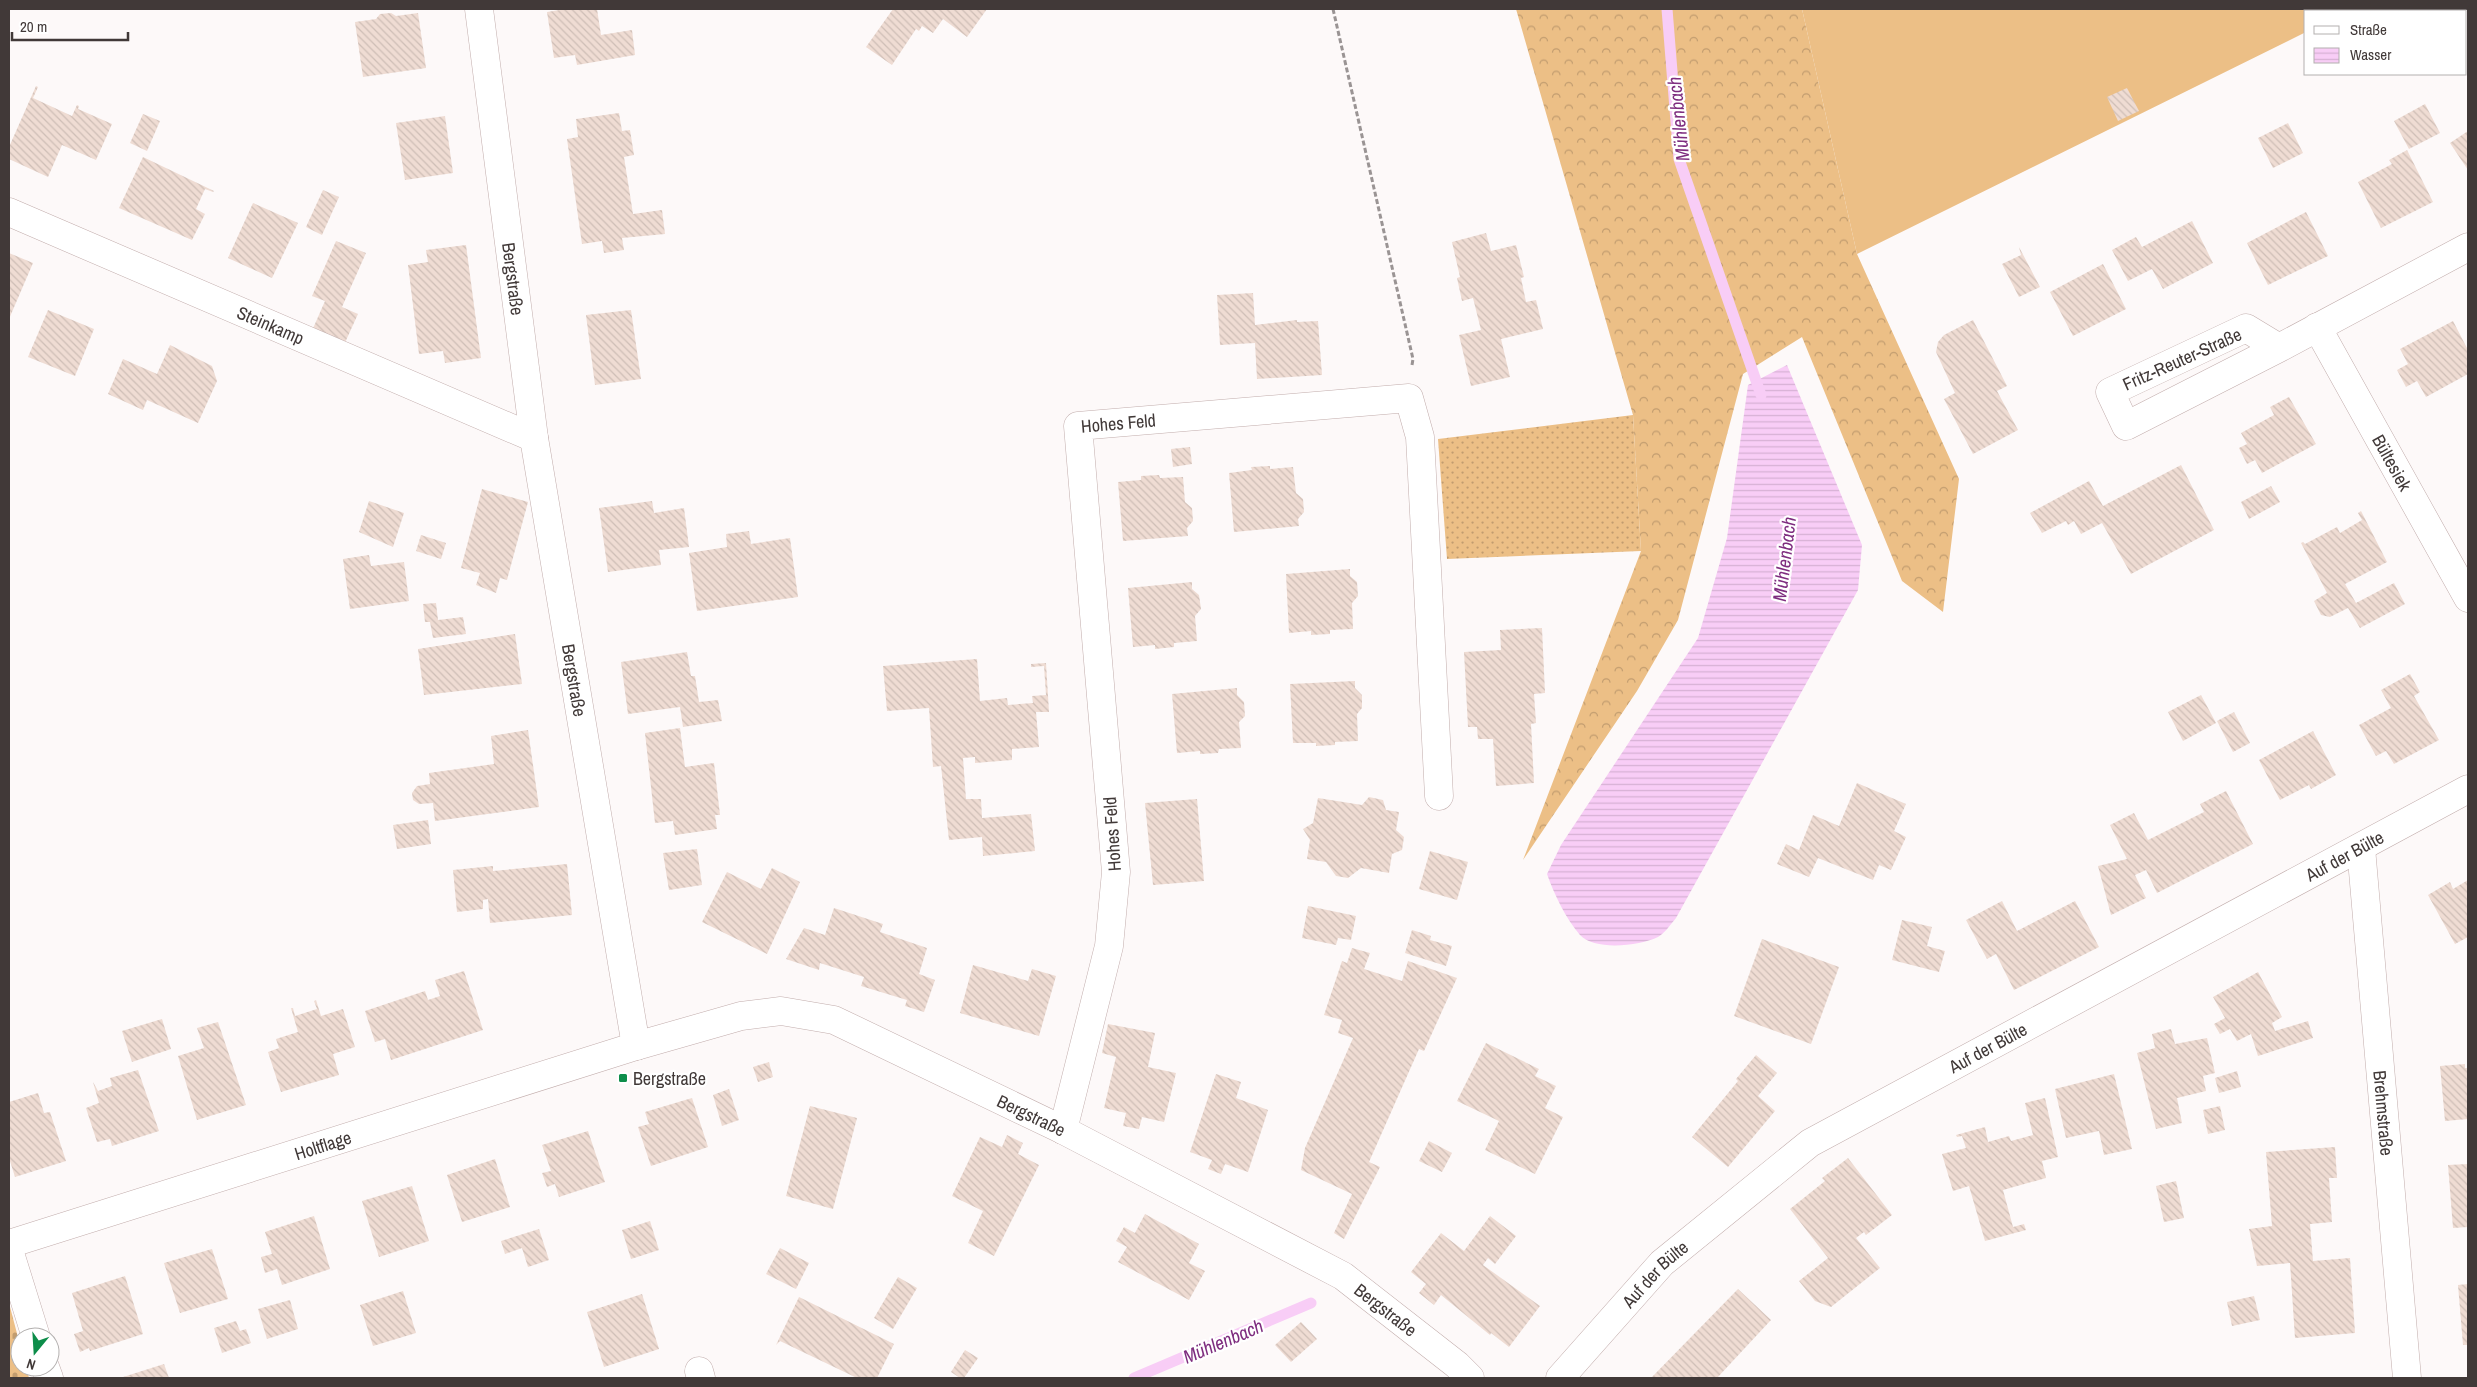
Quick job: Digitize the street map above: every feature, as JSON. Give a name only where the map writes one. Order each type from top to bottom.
[{"type":"street","name":"Bergstraße","points":[[479,9],[534,438],[636,1046],[741,1016],[781,1012],[834,1020],[1063,1130],[1343,1276],[1457,1365],[1470,1378]]},
{"type":"street","name":"Steinkamp","points":[[9,212],[534,438]]},
{"type":"street","name":"Fritz-Reuter-Straße","points":[[2280,348],[2246,328],[2110,392],[2126,426],[2280,348],[2468,247]]},
{"type":"street","name":"Bültesiek","points":[[2317,327],[2468,598]]},
{"type":"street","points":[[1409,398],[1420,437],[1439,796]]},
{"type":"street","name":"Hohes Feld","points":[[1063,1130],[1110,946],[1116,872],[1078,426],[1409,398]]},
{"type":"street","name":"Auf der Bülte","points":[[1560,1378],[1662,1262],[1810,1143],[2468,789]]},
{"type":"street","name":"Brehmstraße","points":[[2361,848],[2407,1378]]},
{"type":"street","name":"Holtflage","points":[[9,1244],[636,1046]]},
{"type":"street","points":[[9,1250],[33,1327]]},
{"type":"path","points":[[1333,9],[1413,359],[1409,398]]},
{"type":"green space","points":[[1516,9],[1802,9],[1857,254],[1959,479],[1943,612],[1902,581],[1802,337],[1743,374],[1678,620],[1637,691],[1523,860],[1641,551],[1633,415]]},
{"type":"green space","points":[[1802,9],[2352,9],[2304,10],[2304,33],[1857,254]]},
{"type":"green space","points":[[1633,415],[1641,551],[1447,559],[1438,439]]},
{"type":"green space","points":[[9,1303],[15,1327],[10,1327],[10,1377],[29,1378],[9,1378]]},
{"type":"water","points":[[1787,365],[1862,545],[1858,590],[1676,918],[1663,934],[1640,943],[1606,945],[1587,940],[1580,935],[1570,922],[1553,890],[1547,874],[1561,845],[1698,638],[1727,538],[1748,385]]},
{"type":"building","points":[[566,9],[597,9],[601,35],[632,30],[635,55],[577,65],[575,55],[554,58],[547,12]]},
{"type":"building","points":[[893,9],[987,9],[967,37],[943,19],[933,33],[922,26],[919,31],[916,29],[892,65],[866,47]]},
{"type":"building","points":[[391,13],[396,16],[418,13],[426,68],[363,77],[355,22],[376,19],[380,14]]},
{"type":"building","points":[[36,86],[38,87],[33,98],[72,116],[77,105],[79,106],[78,109],[112,124],[96,160],[62,145],[48,177],[9,159],[9,147]]},
{"type":"building","points":[[2127,88],[2139,111],[2118,121],[2107,97]]},
{"type":"building","points":[[2425,104],[2440,133],[2409,149],[2394,121]]},
{"type":"building","points":[[619,113],[622,131],[630,130],[634,155],[624,157],[633,214],[662,210],[665,234],[622,238],[624,250],[604,253],[602,241],[582,244],[567,139],[578,137],[576,119]]},
{"type":"building","points":[[143,114],[160,121],[147,151],[130,143]]},
{"type":"building","points":[[445,116],[453,173],[405,180],[396,123]]},
{"type":"building","points":[[2288,123],[2303,153],[2273,168],[2258,138]]},
{"type":"building","points":[[2468,131],[2468,170],[2450,143]]},
{"type":"building","points":[[2407,150],[2433,202],[2381,228],[2358,182],[2392,164],[2389,160]]},
{"type":"building","points":[[143,157],[214,191],[205,189],[196,209],[205,214],[192,240],[119,208]]},
{"type":"building","points":[[323,190],[339,197],[322,235],[306,227]]},
{"type":"building","points":[[253,203],[298,223],[272,278],[228,258]]},
{"type":"building","points":[[2306,212],[2328,256],[2268,285],[2247,243]]},
{"type":"building","points":[[2192,221],[2213,263],[2163,289],[2152,269],[2128,281],[2112,250],[2136,237],[2142,247]]},
{"type":"building","points":[[1486,233],[1491,251],[1516,245],[1524,277],[1521,278],[1526,302],[1536,300],[1543,329],[1501,339],[1510,377],[1471,386],[1459,335],[1481,330],[1473,298],[1462,301],[1457,278],[1460,277],[1452,242]]},
{"type":"building","points":[[336,241],[366,253],[342,307],[358,314],[343,347],[311,333],[325,301],[312,296]]},
{"type":"building","points":[[466,245],[481,358],[445,363],[443,351],[419,354],[408,265],[428,262],[426,250]]},
{"type":"building","points":[[2019,247],[2040,287],[2019,297],[2002,264],[2021,255]]},
{"type":"building","points":[[9,253],[33,263],[9,319]]},
{"type":"building","points":[[2103,264],[2126,309],[2073,336],[2050,292]]},
{"type":"building","points":[[1253,293],[1255,325],[1297,320],[1297,322],[1318,321],[1322,375],[1257,379],[1255,343],[1220,345],[1217,295]]},
{"type":"building","points":[[48,310],[94,329],[75,376],[28,357]]},
{"type":"building","points":[[631,310],[641,379],[595,385],[586,315]]},
{"type":"building","points":[[1973,320],[2007,386],[1997,391],[2018,430],[1973,454],[1944,399],[1955,393],[1936,352],[1938,342],[1944,335]]},
{"type":"building","points":[[2453,321],[2468,350],[2468,374],[2426,397],[2417,381],[2406,387],[2397,370],[2408,364],[2400,349]]},
{"type":"building","points":[[170,345],[212,366],[217,381],[198,423],[147,400],[143,410],[108,394],[123,359],[157,374]]},
{"type":"building","points":[[2289,397],[2316,444],[2262,473],[2255,460],[2247,464],[2239,448],[2247,444],[2241,433],[2274,415],[2270,407]]},
{"type":"building","points":[[1190,447],[1192,464],[1173,467],[1171,449]]},
{"type":"building","points":[[2181,465],[2214,530],[2131,574],[2102,523],[2081,534],[2074,521],[2068,525],[2066,521],[2042,533],[2030,513],[2089,481],[2103,506]]},
{"type":"building","points":[[1270,466],[1270,469],[1293,467],[1296,493],[1303,499],[1304,512],[1298,519],[1299,526],[1234,532],[1229,473],[1252,470],[1251,467]]},
{"type":"building","points":[[1159,475],[1160,478],[1183,477],[1185,502],[1192,508],[1193,521],[1187,528],[1188,536],[1123,541],[1118,482],[1141,480],[1141,476]]},
{"type":"building","points":[[2271,486],[2280,502],[2249,519],[2241,502]]},
{"type":"building","points":[[482,489],[528,502],[507,580],[500,578],[496,593],[476,585],[480,573],[461,568]]},
{"type":"building","points":[[369,501],[404,513],[393,547],[359,532]]},
{"type":"building","points":[[652,501],[654,513],[684,508],[689,547],[659,550],[661,565],[608,572],[599,508]]},
{"type":"building","points":[[2361,511],[2387,562],[2345,584],[2356,603],[2394,583],[2405,604],[2360,628],[2348,608],[2330,617],[2321,615],[2314,601],[2327,593],[2301,543],[2305,544],[2337,527],[2340,533],[2362,520],[2358,513]]},
{"type":"building","points":[[749,531],[751,544],[790,538],[798,597],[697,611],[689,553],[727,547],[726,534]]},
{"type":"building","points":[[421,535],[446,543],[441,559],[416,551]]},
{"type":"building","points":[[369,555],[371,566],[404,562],[409,601],[350,609],[343,559]]},
{"type":"building","points":[[1350,569],[1350,576],[1357,582],[1358,596],[1352,603],[1353,629],[1330,630],[1330,634],[1311,635],[1311,631],[1289,633],[1286,574]]},
{"type":"building","points":[[1192,582],[1192,589],[1199,595],[1201,609],[1195,616],[1197,641],[1174,643],[1174,647],[1155,649],[1155,645],[1133,647],[1128,588]]},
{"type":"building","points":[[436,603],[438,620],[463,617],[466,634],[433,638],[430,622],[425,622],[423,604]]},
{"type":"building","points":[[1542,628],[1545,693],[1534,694],[1536,723],[1531,724],[1534,783],[1496,786],[1493,739],[1478,739],[1477,727],[1468,727],[1464,652],[1501,650],[1500,630]]},
{"type":"building","points":[[515,634],[522,684],[424,695],[418,649]]},
{"type":"building","points":[[687,652],[691,676],[695,676],[699,702],[718,700],[722,721],[683,727],[680,707],[628,714],[621,662]]},
{"type":"building","points":[[977,659],[980,701],[1007,698],[1008,705],[1033,703],[1032,696],[1046,695],[1044,666],[1031,667],[1031,664],[1046,663],[1049,712],[1036,712],[1039,747],[1012,749],[1012,760],[975,763],[975,757],[963,758],[966,799],[981,799],[982,818],[1031,814],[1035,851],[983,856],[982,837],[949,840],[941,766],[933,767],[929,708],[887,711],[883,666]]},
{"type":"building","points":[[2410,674],[2420,692],[2414,696],[2439,740],[2394,764],[2386,751],[2376,756],[2359,725],[2391,708],[2381,690]]},
{"type":"building","points":[[1355,681],[1355,688],[1362,695],[1362,708],[1357,714],[1358,741],[1335,742],[1335,745],[1316,746],[1316,743],[1293,743],[1290,684]]},
{"type":"building","points":[[1237,688],[1237,695],[1244,702],[1245,716],[1239,722],[1241,748],[1219,749],[1218,753],[1200,754],[1200,751],[1177,753],[1172,694]]},
{"type":"building","points":[[2201,695],[2216,723],[2183,741],[2168,712]]},
{"type":"building","points":[[2234,712],[2250,743],[2233,752],[2217,721]]},
{"type":"building","points":[[680,728],[685,767],[714,763],[720,815],[715,815],[717,829],[675,835],[673,821],[655,823],[645,733]]},
{"type":"building","points":[[528,730],[539,807],[435,821],[433,803],[419,804],[413,800],[412,793],[417,786],[430,784],[429,773],[494,764],[491,736]]},
{"type":"building","points":[[2313,731],[2336,775],[2311,789],[2309,785],[2280,800],[2259,760]]},
{"type":"building","points":[[1857,783],[1906,804],[1894,831],[1906,837],[1891,870],[1879,865],[1873,880],[1818,858],[1809,877],[1777,864],[1786,844],[1799,850],[1813,815],[1839,826]]},
{"type":"building","points":[[2226,791],[2253,844],[2157,893],[2146,870],[2135,875],[2146,898],[2111,915],[2098,866],[2127,859],[2110,825],[2134,813],[2148,840],[2204,812],[2200,804]]},
{"type":"building","points":[[1369,797],[1383,800],[1386,810],[1399,812],[1396,830],[1404,837],[1402,850],[1392,854],[1389,873],[1361,868],[1348,878],[1336,876],[1326,862],[1307,859],[1310,840],[1303,829],[1313,823],[1318,798],[1362,805]]},
{"type":"building","points":[[1197,799],[1204,881],[1153,885],[1145,803]]},
{"type":"building","points":[[428,820],[431,844],[397,849],[393,825]]},
{"type":"building","points":[[697,849],[702,885],[669,890],[663,853]]},
{"type":"building","points":[[1430,851],[1468,862],[1457,900],[1419,889]]},
{"type":"building","points":[[567,864],[572,915],[490,923],[488,899],[483,900],[483,909],[457,912],[453,870],[493,866],[493,871]]},
{"type":"building","points":[[772,868],[800,882],[767,954],[702,922],[727,872],[761,889]]},
{"type":"building","points":[[2468,880],[2468,937],[2455,944],[2428,895],[2450,882],[2453,889]]},
{"type":"building","points":[[2002,901],[2017,931],[2075,901],[2099,947],[2014,990],[1996,954],[1987,959],[1966,920]]},
{"type":"building","points":[[1308,906],[1356,916],[1351,940],[1338,938],[1336,945],[1302,938]]},
{"type":"building","points":[[834,908],[883,924],[880,932],[927,948],[919,974],[935,980],[924,1012],[905,1006],[907,1000],[861,986],[864,977],[820,963],[819,970],[786,959],[804,928],[825,935]]},
{"type":"building","points":[[1902,920],[1932,927],[1927,946],[1945,951],[1939,972],[1892,960]]},
{"type":"building","points":[[1412,930],[1431,936],[1430,940],[1452,946],[1446,966],[1405,953]]},
{"type":"building","points":[[1762,939],[1839,967],[1811,1044],[1734,1016]]},
{"type":"building","points":[[1352,948],[1370,953],[1364,969],[1402,981],[1408,961],[1457,978],[1424,1051],[1419,1049],[1369,1162],[1380,1167],[1344,1239],[1334,1233],[1352,1194],[1301,1170],[1305,1148],[1353,1038],[1338,1033],[1342,1020],[1324,1015],[1342,961],[1347,963]]},
{"type":"building","points":[[973,965],[1028,981],[1032,969],[1056,976],[1039,1036],[960,1013]]},
{"type":"building","points":[[464,971],[483,1030],[391,1060],[385,1039],[375,1042],[365,1011],[425,991],[428,1000],[440,996],[435,980]]},
{"type":"building","points":[[2258,972],[2282,1017],[2272,1023],[2275,1031],[2308,1021],[2313,1038],[2258,1056],[2251,1034],[2237,1041],[2230,1029],[2220,1034],[2214,1024],[2225,1018],[2213,997]]},
{"type":"building","points":[[316,1000],[321,1016],[343,1009],[355,1047],[333,1054],[339,1075],[281,1092],[268,1052],[279,1048],[276,1039],[298,1032],[291,1008],[293,1008],[295,1016],[317,1009],[314,1001]]},
{"type":"building","points":[[162,1019],[171,1049],[132,1062],[122,1031]]},
{"type":"building","points":[[218,1022],[246,1105],[197,1120],[178,1056],[204,1048],[197,1028]]},
{"type":"building","points":[[1108,1024],[1155,1033],[1148,1067],[1176,1073],[1164,1122],[1142,1117],[1139,1129],[1123,1126],[1126,1113],[1104,1108],[1116,1057],[1102,1053]]},
{"type":"building","points":[[2171,1029],[2175,1044],[2207,1038],[2215,1073],[2203,1076],[2206,1091],[2177,1098],[2182,1123],[2156,1129],[2137,1053],[2155,1048],[2152,1034]]},
{"type":"building","points":[[1486,1043],[1539,1069],[1535,1076],[1556,1086],[1545,1108],[1563,1117],[1535,1174],[1485,1150],[1499,1121],[1457,1101]]},
{"type":"building","points":[[1756,1055],[1777,1073],[1758,1096],[1775,1111],[1728,1167],[1692,1137],[1738,1081],[1736,1079]]},
{"type":"building","points":[[769,1062],[773,1077],[758,1082],[753,1067]]},
{"type":"building","points":[[2465,1064],[2465,1068],[2468,1068],[2468,1119],[2445,1121],[2440,1066]]},
{"type":"building","points":[[138,1070],[159,1131],[112,1146],[110,1139],[97,1142],[86,1108],[99,1103],[93,1082],[98,1091],[112,1086],[110,1078]]},
{"type":"building","points":[[2237,1071],[2241,1087],[2219,1093],[2215,1078]]},
{"type":"building","points":[[1216,1074],[1241,1082],[1236,1098],[1268,1110],[1248,1172],[1225,1164],[1221,1174],[1208,1169],[1212,1160],[1190,1152]]},
{"type":"building","points":[[2114,1074],[2132,1149],[2104,1155],[2099,1131],[2066,1138],[2055,1089]]},
{"type":"building","points":[[729,1089],[739,1120],[722,1126],[713,1095]]},
{"type":"building","points":[[38,1093],[44,1113],[50,1112],[66,1161],[15,1177],[9,1158],[9,1102]]},
{"type":"building","points":[[692,1098],[708,1147],[651,1166],[638,1127],[649,1124],[645,1112]]},
{"type":"building","points":[[2045,1098],[2058,1157],[2042,1161],[2046,1178],[2003,1190],[2013,1227],[2024,1224],[2026,1230],[1985,1241],[1969,1186],[1953,1191],[1942,1154],[1966,1148],[1962,1136],[1957,1137],[1956,1135],[1985,1127],[1988,1142],[2009,1136],[2011,1141],[2033,1135],[2025,1103]]},
{"type":"building","points":[[810,1106],[857,1118],[833,1209],[786,1196]]},
{"type":"building","points":[[2220,1106],[2225,1130],[2208,1134],[2203,1110]]},
{"type":"building","points":[[588,1131],[605,1182],[559,1197],[555,1184],[547,1187],[542,1173],[551,1171],[542,1145]]},
{"type":"building","points":[[1007,1135],[1023,1143],[1018,1154],[1039,1165],[994,1256],[968,1243],[983,1211],[952,1196],[980,1137],[1002,1147]]},
{"type":"building","points":[[1429,1141],[1452,1153],[1442,1172],[1419,1161]]},
{"type":"building","points":[[2335,1147],[2337,1178],[2329,1178],[2332,1222],[2310,1224],[2313,1261],[2350,1258],[2355,1333],[2295,1338],[2290,1263],[2257,1266],[2249,1229],[2272,1226],[2266,1152]]},
{"type":"building","points":[[1848,1158],[1892,1215],[1866,1235],[1864,1232],[1856,1238],[1880,1268],[1831,1307],[1815,1301],[1799,1281],[1828,1258],[1790,1209],[1825,1181],[1822,1178]]},
{"type":"building","points":[[495,1159],[510,1207],[462,1222],[447,1175]]},
{"type":"building","points":[[2468,1164],[2468,1227],[2453,1228],[2448,1165]]},
{"type":"building","points":[[2176,1181],[2184,1218],[2164,1222],[2156,1186]]},
{"type":"building","points":[[412,1186],[429,1241],[379,1257],[362,1201]]},
{"type":"building","points":[[1145,1214],[1199,1244],[1189,1263],[1205,1271],[1189,1300],[1118,1262],[1127,1247],[1116,1241],[1124,1227],[1135,1233]]},
{"type":"building","points":[[314,1216],[330,1269],[282,1285],[277,1269],[265,1273],[261,1257],[272,1254],[265,1232]]},
{"type":"building","points":[[1490,1216],[1516,1236],[1495,1264],[1488,1258],[1483,1265],[1540,1306],[1509,1347],[1491,1333],[1490,1335],[1441,1295],[1434,1305],[1419,1293],[1426,1284],[1411,1272],[1441,1233],[1464,1251]]},
{"type":"building","points":[[650,1221],[659,1250],[631,1259],[622,1230]]},
{"type":"building","points":[[539,1229],[549,1260],[528,1267],[522,1248],[505,1254],[501,1241]]},
{"type":"building","points":[[780,1248],[809,1263],[796,1289],[766,1274]]},
{"type":"building","points":[[212,1249],[228,1299],[180,1313],[164,1263]]},
{"type":"building","points":[[125,1276],[143,1334],[90,1351],[89,1348],[80,1352],[74,1334],[83,1331],[72,1293]]},
{"type":"building","points":[[898,1277],[917,1288],[893,1329],[874,1318]]},
{"type":"building","points":[[2468,1284],[2468,1345],[2463,1345],[2458,1285]]},
{"type":"building","points":[[1738,1289],[1771,1320],[1717,1378],[1651,1378]]},
{"type":"building","points":[[403,1291],[416,1333],[373,1346],[360,1305]]},
{"type":"building","points":[[642,1294],[659,1349],[604,1367],[587,1312]]},
{"type":"building","points":[[2254,1296],[2260,1320],[2232,1326],[2227,1302]]},
{"type":"building","points":[[799,1297],[894,1344],[877,1378],[857,1378],[780,1341],[776,1345]]},
{"type":"building","points":[[290,1300],[298,1329],[267,1339],[258,1309]]},
{"type":"building","points":[[236,1321],[240,1331],[246,1329],[251,1343],[222,1353],[214,1328]]},
{"type":"building","points":[[1301,1322],[1317,1339],[1291,1362],[1275,1345]]},
{"type":"building","points":[[965,1350],[978,1358],[964,1378],[960,1378],[951,1372]]},
{"type":"building","points":[[164,1364],[169,1378],[120,1378]]},
{"type":"waterway","name":"Mühlenbach","points":[[1667,9],[1679,159],[1761,395]]},
{"type":"waterway","name":"Mühlenbach","points":[[1134,1378],[1311,1303]]},
{"type":"place","name":"Bergstraße","points":[[623,1078]]}]
